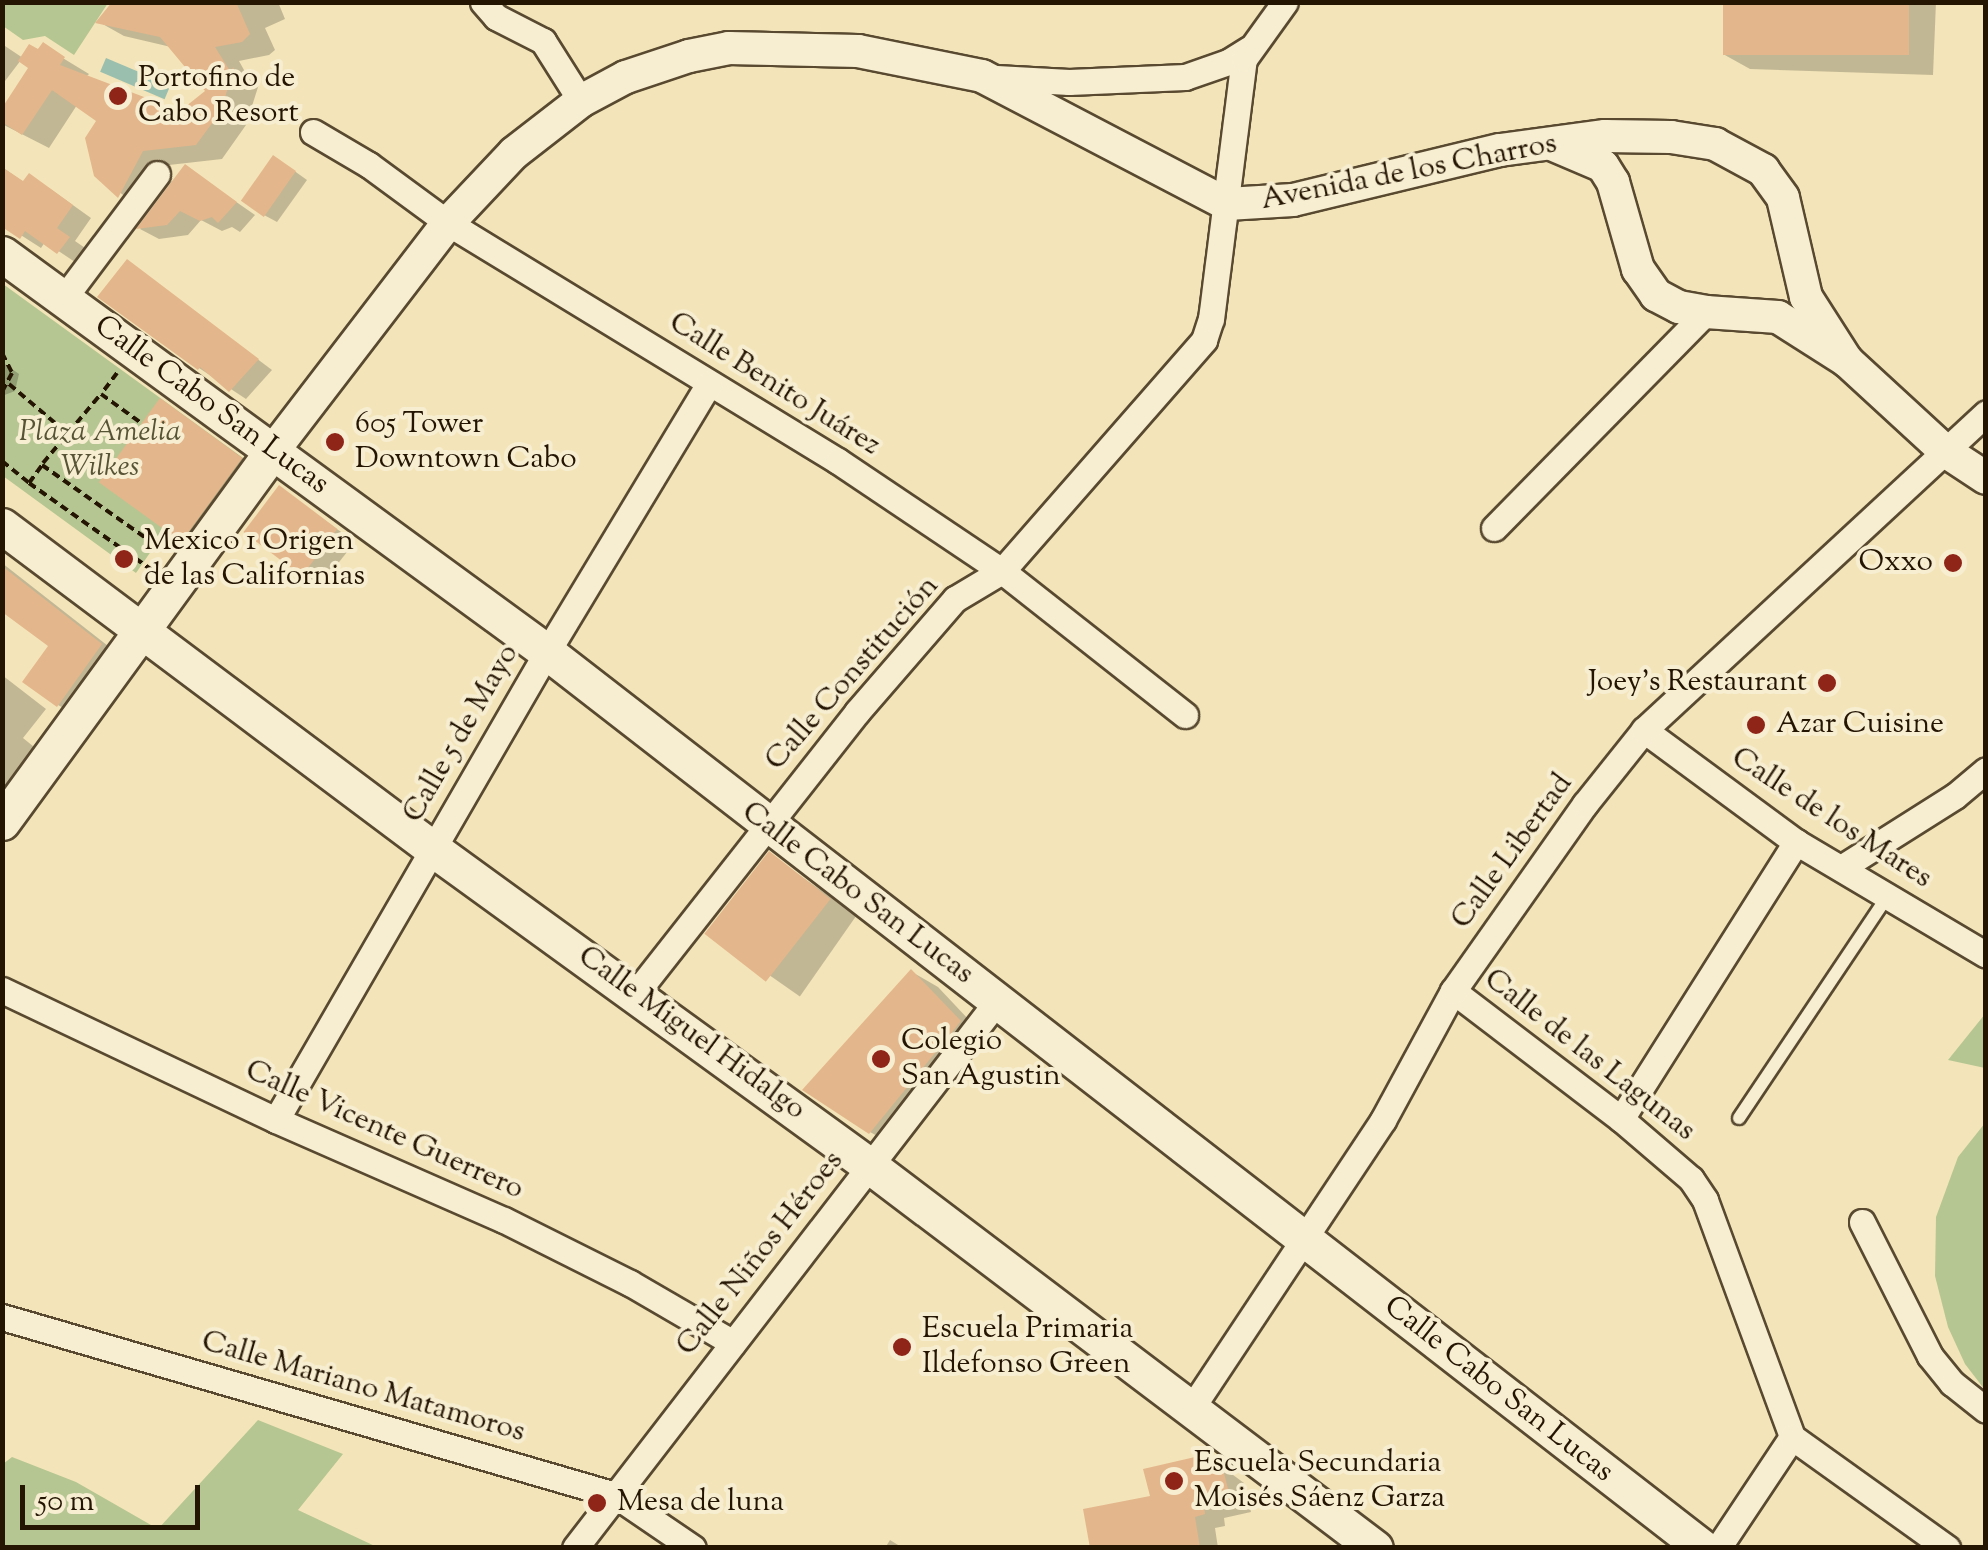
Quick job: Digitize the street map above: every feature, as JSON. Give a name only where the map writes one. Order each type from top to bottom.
[{"type":"main road","name":"Calle Cabo San Lucas","points":[[2,254],[546,652],[1703,1548]]},
{"type":"main road","points":[[2,822],[272,452]]},
{"type":"main road","name":"Calle Miguel Hidalgo","points":[[2,526],[433,849],[870,1166],[1375,1548]]},
{"type":"street","points":[[483,2],[496,18],[544,41],[582,101]]},
{"type":"street","points":[[982,76],[1055,82],[1174,78],[1212,69],[1249,49],[1285,2]]},
{"type":"street","name":"Avenida de los Charros","points":[[272,452],[448,223],[514,153],[582,101],[660,64],[744,48],[858,52],[982,76],[1021,93],[1182,184],[1227,204],[1293,200],[1500,150],[1605,136],[1671,137],[1732,150],[1763,170],[1783,198],[1794,228],[1806,297],[1847,361]]},
{"type":"street","name":"Calle Constitución","points":[[636,993],[766,826],[955,598],[1002,572],[1204,340],[1227,204],[1241,70],[1249,49]]},
{"type":"street","name":"Calle Benito Juárez","points":[[313,132],[369,165],[448,223],[838,461],[1002,572],[1184,715]]},
{"type":"street","points":[[1554,144],[1603,166],[1612,182],[1638,269],[1656,295],[1679,307],[1706,312]]},
{"type":"street","points":[[64,298],[157,174]]},
{"type":"street","points":[[1494,528],[1706,312]]},
{"type":"street","name":"Avenida de los Charros","points":[[1706,312],[1778,317],[1847,361],[1945,451],[1986,478]]},
{"type":"street","name":"Calle 5 de Mayo","points":[[276,1120],[546,652],[709,383]]},
{"type":"street","name":"Calle Libertad","points":[[1192,1409],[1384,1120],[1453,991],[1585,804],[1644,730],[1986,413]]},
{"type":"street","name":"Calle de los Mares","points":[[1644,730],[1796,842],[1986,955]]},
{"type":"street","points":[[1841,868],[1955,796],[1986,770]]},
{"type":"street","points":[[1621,1119],[1796,842]]},
{"type":"street","name":"Calle Vicente Guerrero","points":[[2,990],[276,1120],[504,1220],[630,1282],[734,1343]]},
{"type":"street","name":"Calle de las Lagunas","points":[[1453,991],[1621,1119],[1692,1179],[1705,1200],[1792,1437]]},
{"type":"street","name":"Calle Niños Héroes","points":[[575,1548],[998,1000]]},
{"type":"street","points":[[1862,1222],[1930,1356],[1952,1382],[1986,1410]]},
{"type":"street","name":"Calle Mariano Matamoros","points":[[2,1318],[615,1495],[694,1548]]},
{"type":"street","points":[[1718,1548],[1792,1437],[1947,1548]]},
{"type":"lane","points":[[1739,1118],[1887,897]]},
{"type":"path","points":[[2,353],[11,366],[9,384],[2,392]]},
{"type":"path","points":[[29,483],[123,365]]},
{"type":"path","points":[[9,384],[68,434]]},
{"type":"path","points":[[101,394],[140,424]]},
{"type":"path","points":[[2,461],[161,577]]},
{"type":"path","points":[[42,464],[175,559]]},
{"type":"green space","points":[[2,3],[108,3],[74,55],[45,36],[23,40],[3,26]]},
{"type":"green space","name":"Plaza Amelia Wilkes","points":[[3,284],[243,458],[182,542],[165,531],[136,573],[3,476]]},
{"type":"green space","points":[[1985,1014],[1985,1068],[1948,1060]]},
{"type":"green space","points":[[1985,1123],[1985,1390],[1965,1364],[1948,1327],[1935,1276],[1936,1217],[1958,1157]]},
{"type":"green space","points":[[258,1420],[343,1454],[298,1510],[377,1547],[3,1547],[3,1464],[12,1457],[76,1482],[158,1529]]},
{"type":"shaded area","points":[[106,58],[170,85],[165,99],[100,72]]},
{"type":"building","points":[[112,2],[236,2],[250,34],[242,42],[215,47],[230,71],[234,67],[221,111],[196,145],[143,151],[118,198],[94,176],[85,138],[96,121],[52,90],[22,135],[2,122],[2,108],[28,68],[18,61],[29,44],[38,49],[43,42],[65,57],[60,65],[144,97],[162,112],[180,111],[205,91],[160,37],[95,23]]},
{"type":"building","points":[[1723,2],[1909,2],[1909,55],[1723,55]]},
{"type":"building","points":[[273,155],[296,171],[264,217],[241,201]]},
{"type":"building","points":[[185,164],[237,202],[218,223],[212,217],[200,221],[180,211],[167,225],[136,229]]},
{"type":"building","points":[[2,167],[23,181],[29,173],[73,205],[57,228],[70,237],[57,254],[25,231],[20,239],[2,227]]},
{"type":"building","points":[[127,259],[259,359],[229,392],[200,367],[198,370],[97,297]]},
{"type":"building","points":[[160,398],[243,458],[181,542],[99,482]]},
{"type":"building","points":[[279,485],[337,529],[302,576],[243,532]]},
{"type":"building","points":[[2,566],[102,644],[57,707],[22,682],[48,646],[2,612]]},
{"type":"building","points":[[769,851],[830,899],[766,982],[704,934]]},
{"type":"building","name":"Colegio San Agustin","points":[[911,969],[961,1021],[869,1134],[802,1090]]},
{"type":"building","points":[[1195,1457],[1196,1463],[1215,1459],[1223,1469],[1231,1501],[1204,1507],[1205,1514],[1195,1517],[1200,1548],[1090,1548],[1083,1509],[1150,1496],[1143,1469]]},
{"type":"place","name":"Portofino de Cabo Resort","points":[[118,96]]},
{"type":"place","name":"605 Tower Downtown Cabo","points":[[335,442]]},
{"type":"place","name":"Mexico 1 Origen de las Californias","points":[[124,559]]},
{"type":"place","name":"Oxxo","points":[[1953,563]]},
{"type":"place","name":"Joey's Restaurant","points":[[1827,683]]},
{"type":"place","name":"Azar Cuisine","points":[[1756,725]]},
{"type":"place","name":"Colegio San Agustin","points":[[881,1059]]},
{"type":"place","name":"Escuela Primaria Ildefonso Green","points":[[902,1347]]},
{"type":"place","name":"Escuela Secundaria Moisés Sáenz Garza","points":[[1174,1481]]},
{"type":"place","name":"Mesa de luna","points":[[597,1503]]}]
